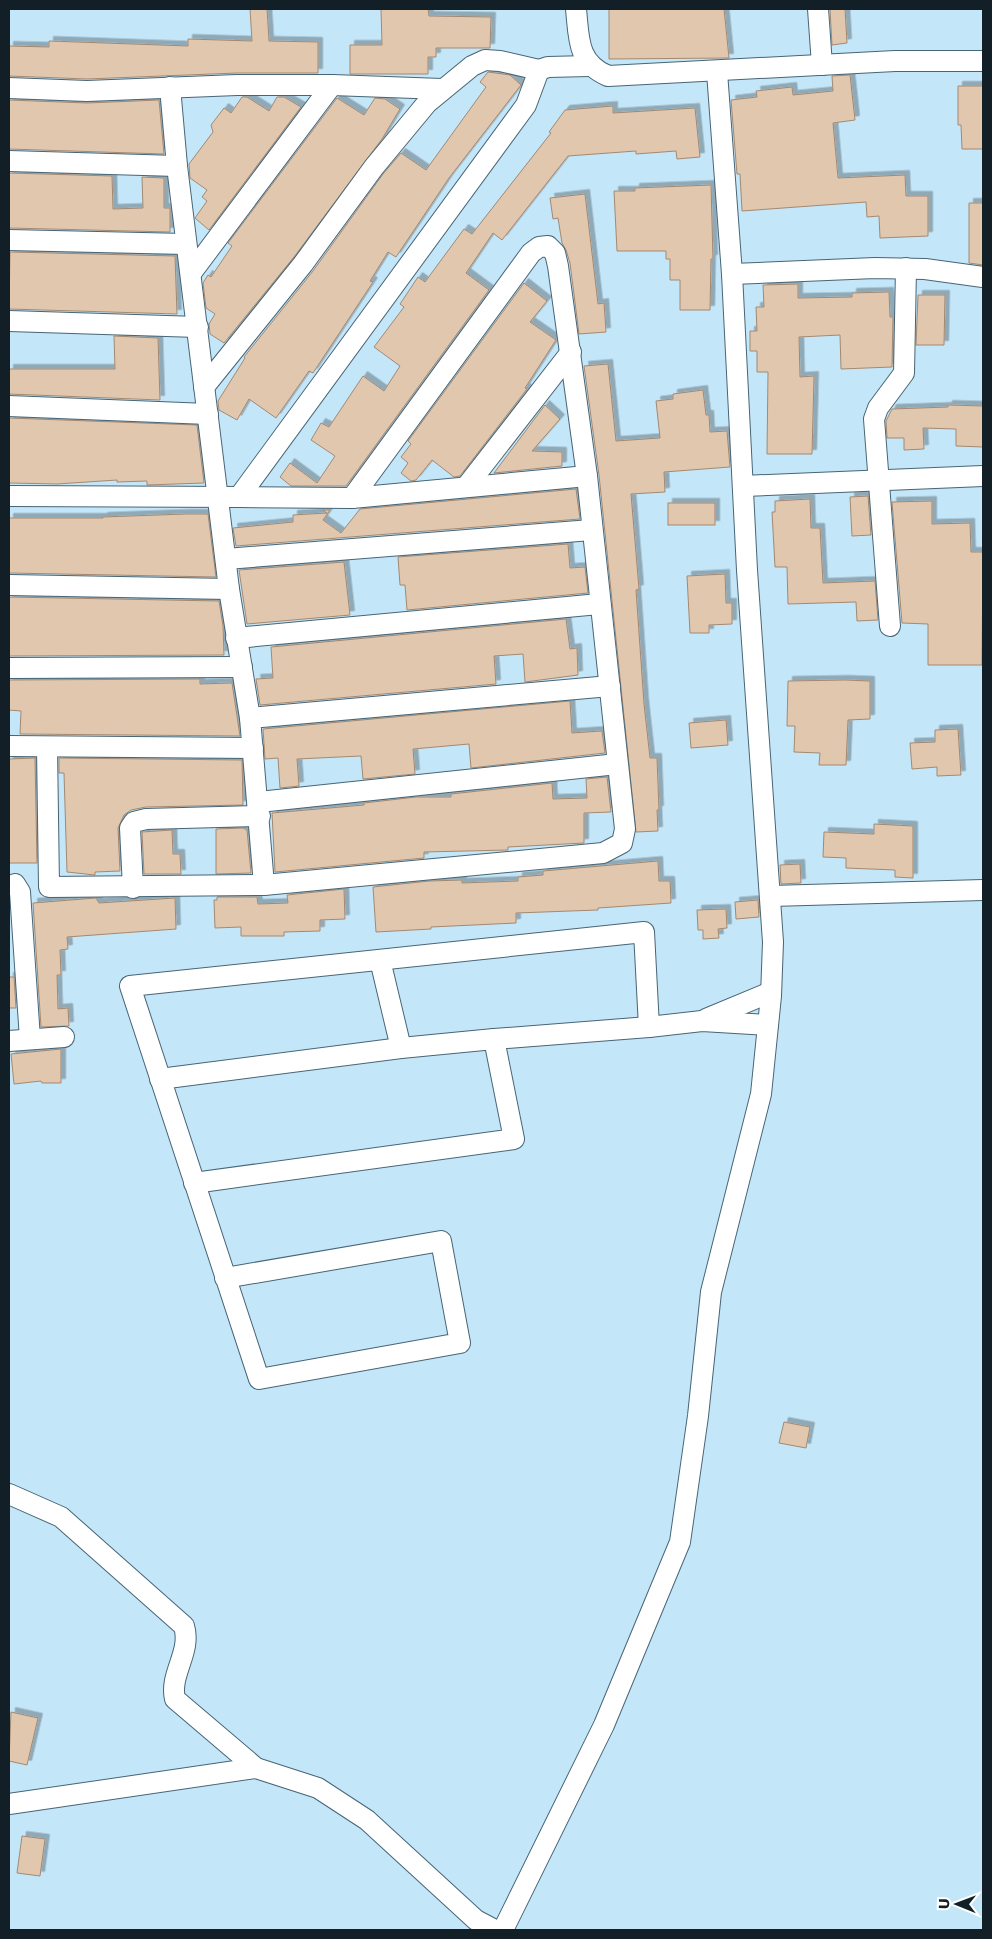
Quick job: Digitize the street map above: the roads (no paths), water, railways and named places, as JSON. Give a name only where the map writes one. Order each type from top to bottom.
[{"type":"street","points":[[576,9],[582,48],[589,66]]},
{"type":"street","points":[[818,9],[822,65]]},
{"type":"street","points":[[204,387],[303,264],[374,167],[427,103],[472,66],[486,60],[500,60],[539,70],[548,67],[589,66],[608,76],[717,72],[895,60],[983,62]]},
{"type":"street","points":[[239,497],[526,105],[539,70]]},
{"type":"street","points":[[503,1930],[604,1725],[680,1542],[698,1416],[712,1292],[761,1094],[771,992],[773,942],[762,796],[732,274],[717,72]]},
{"type":"street","points":[[9,88],[87,91],[170,87],[332,85],[442,89]]},
{"type":"street","points":[[192,272],[332,85]]},
{"type":"street","points":[[170,87],[186,244],[192,272],[229,589],[250,718],[264,885]]},
{"type":"street","points":[[9,161],[177,166]]},
{"type":"street","points":[[9,240],[186,244]]},
{"type":"street","points":[[12,884],[49,887],[132,888],[264,885],[603,853],[622,842],[625,829],[591,530],[587,476],[571,352],[555,253],[548,246],[539,247],[531,253],[352,498]]},
{"type":"street","points":[[732,274],[906,268],[983,277]]},
{"type":"street","points":[[890,626],[874,419],[878,408],[904,374],[906,268]]},
{"type":"street","points":[[9,321],[198,327]]},
{"type":"street","points":[[466,487],[571,352]]},
{"type":"street","points":[[9,406],[208,414]]},
{"type":"street","points":[[9,496],[352,498],[587,476]]},
{"type":"street","points":[[743,486],[878,482],[983,476]]},
{"type":"street","points":[[226,559],[591,530]]},
{"type":"street","points":[[9,585],[229,589]]},
{"type":"street","points":[[236,638],[599,604]]},
{"type":"street","points":[[9,668],[242,667]]},
{"type":"street","points":[[250,718],[610,686]]},
{"type":"street","points":[[9,746],[253,748]]},
{"type":"street","points":[[47,747],[49,887]]},
{"type":"street","points":[[132,888],[130,828],[134,822],[259,809],[617,764]]},
{"type":"street","points":[[12,884],[20,892],[17,959],[30,1039]]},
{"type":"street","points":[[771,896],[983,890]]},
{"type":"street","points":[[226,1278],[440,1242],[460,1342],[259,1380],[130,986],[644,932],[649,1027]]},
{"type":"street","points":[[380,960],[401,1048]]},
{"type":"street","points":[[702,1021],[771,992]]},
{"type":"street","points":[[160,1079],[401,1048],[702,1021],[768,1025]]},
{"type":"street","points":[[9,1041],[64,1037]]},
{"type":"street","points":[[194,1183],[514,1139],[494,1040]]},
{"type":"street","points":[[9,1494],[61,1517],[184,1626],[186,1649],[173,1688],[175,1699],[256,1768],[318,1788],[367,1820],[476,1920],[495,1930]]},
{"type":"street","points":[[9,1804],[256,1768]]}]
